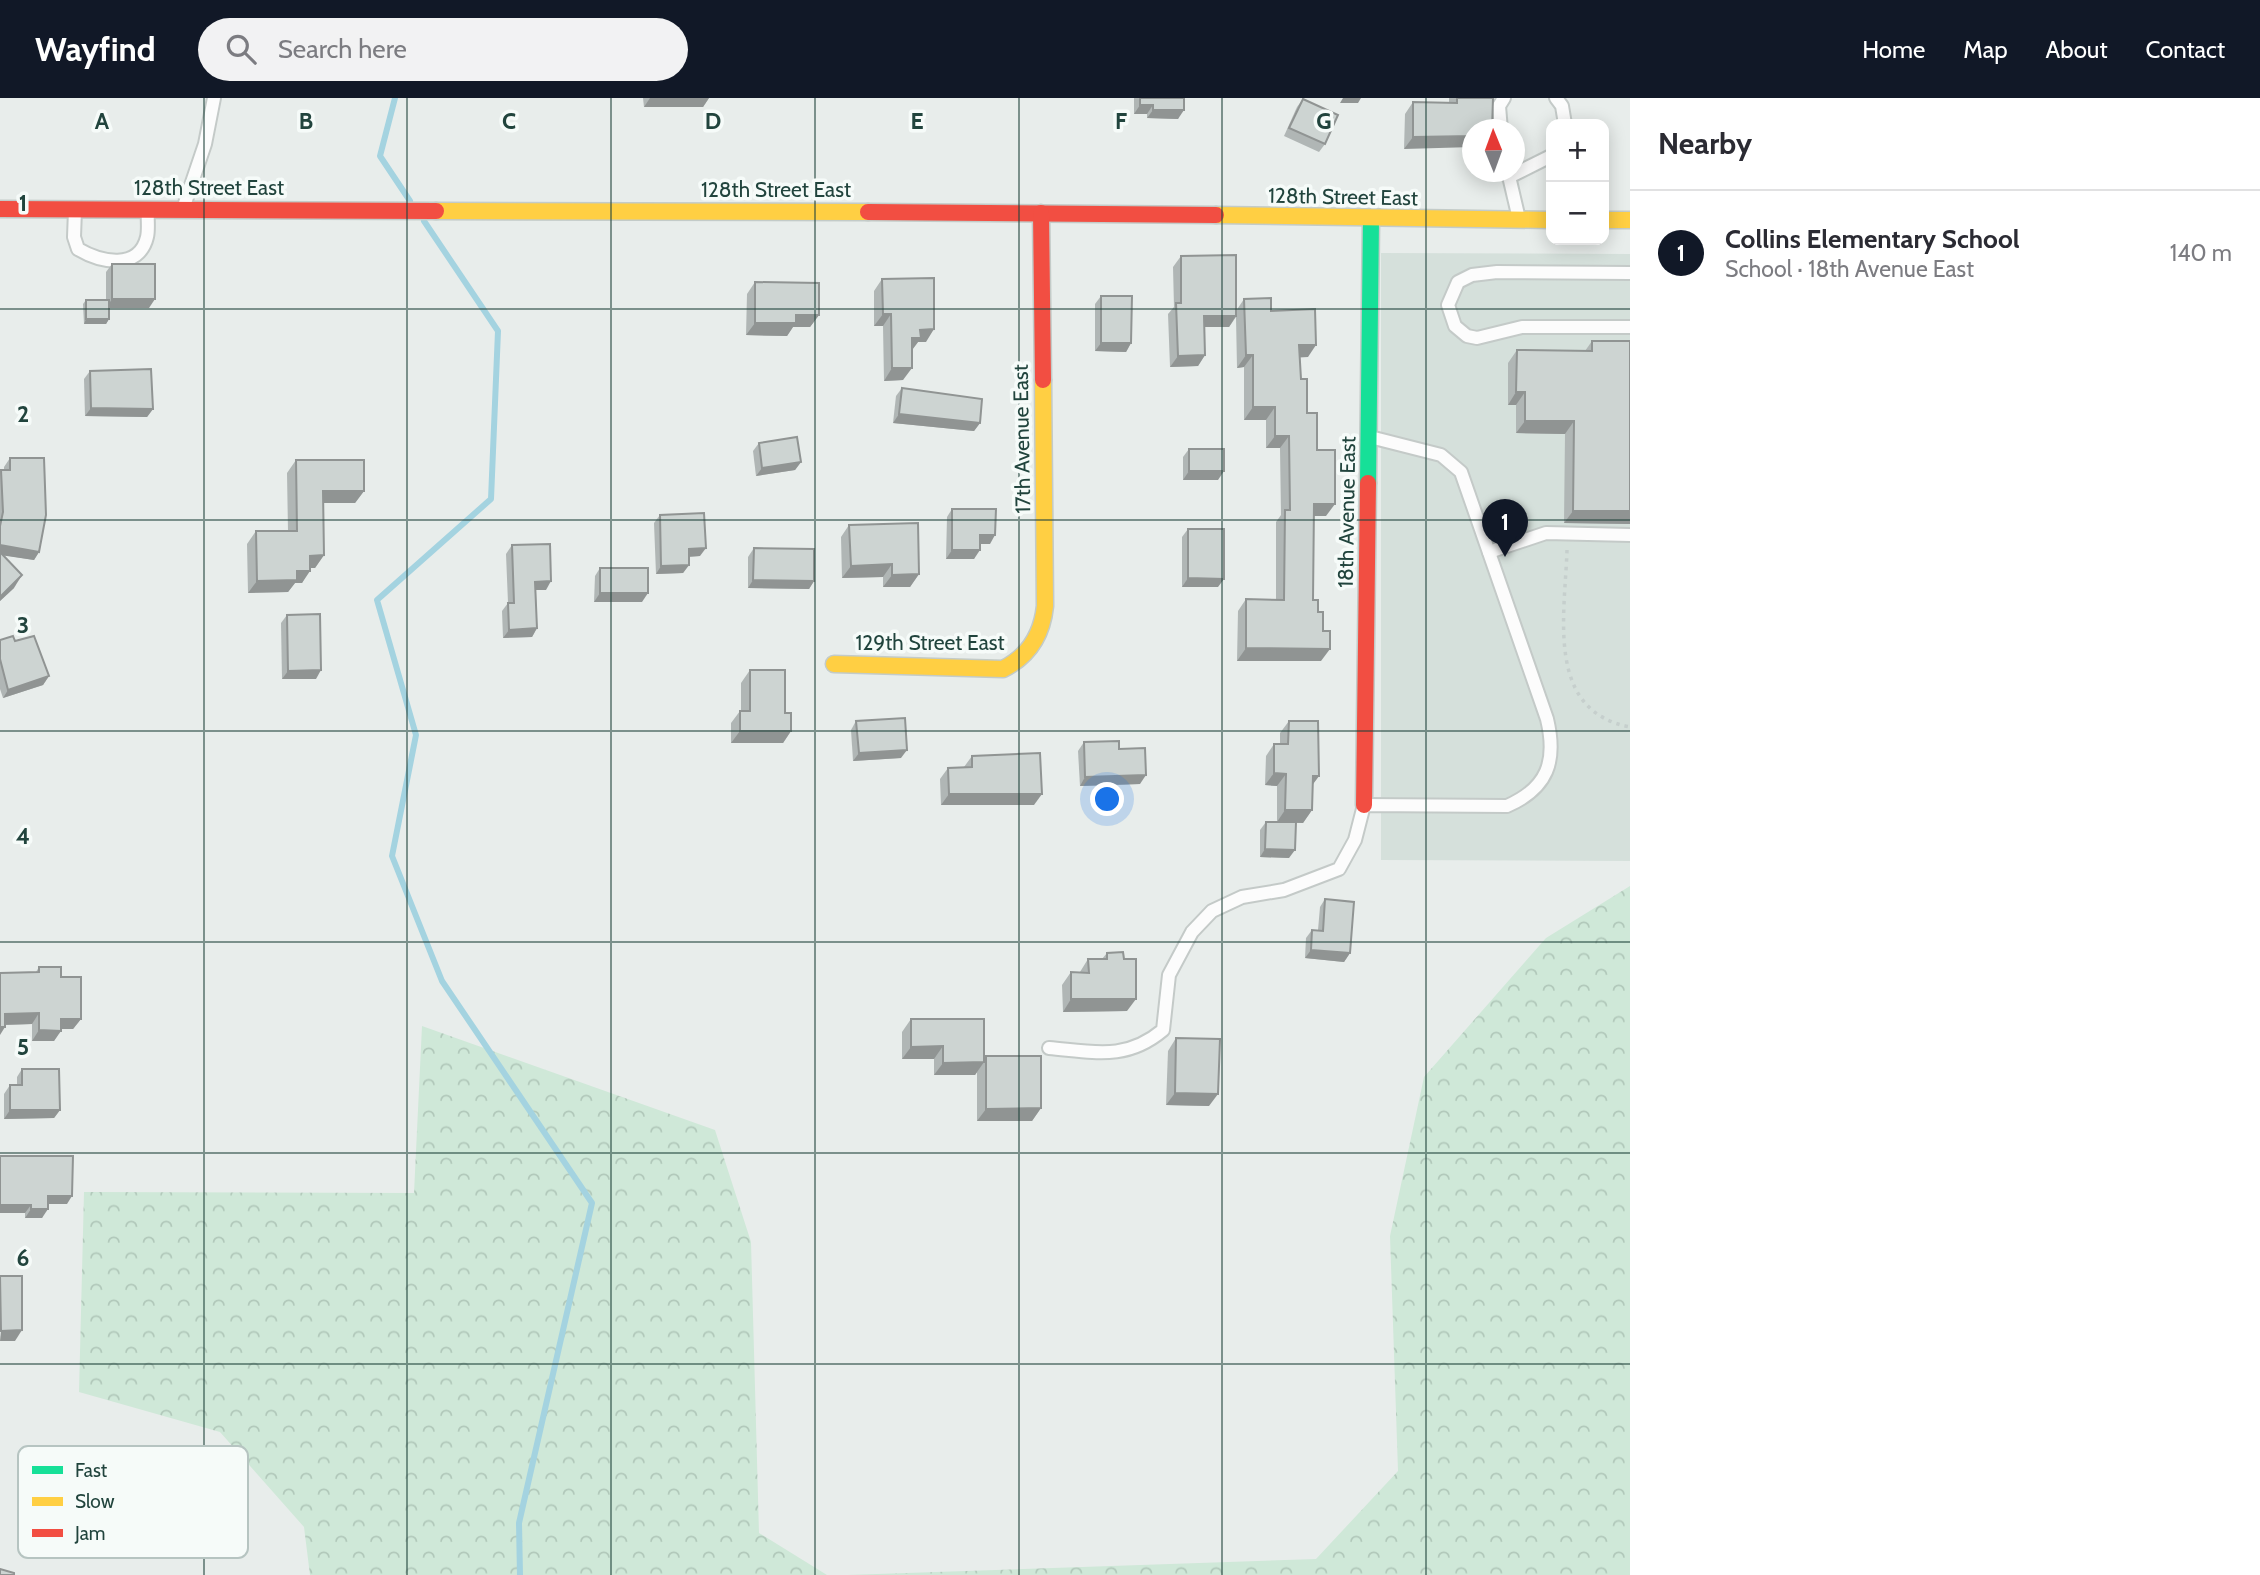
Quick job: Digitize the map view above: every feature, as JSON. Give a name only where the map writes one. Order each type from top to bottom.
[{"type":"street","name":"128th Street East","points":[[0,209],[1041,213],[1546,220]]},
{"type":"street","name":"17th Avenue East","points":[[1022,658],[1041,631],[1045,606],[1041,213]]},
{"type":"street","name":"18th Avenue East","points":[[1364,805],[1371,219]]},
{"type":"street","points":[[1609,220],[1630,220]]},
{"type":"street","name":"129th Street East","points":[[834,664],[1003,669],[1022,658]]},
{"type":"lane","points":[[183,209],[205,144],[214,98]]},
{"type":"lane","points":[[1500,119],[1499,106],[1504,98]]},
{"type":"lane","points":[[1556,98],[1562,106],[1564,119]]},
{"type":"lane","points":[[1525,167],[1546,158]]},
{"type":"lane","points":[[1511,182],[1519,220]]},
{"type":"lane","points":[[75,209],[74,237],[78,249],[110,261],[126,260],[138,254],[146,238],[148,209]]},
{"type":"lane","points":[[1630,273],[1482,273],[1458,282],[1448,306],[1455,326],[1468,336],[1477,338],[1522,327],[1630,327]]},
{"type":"lane","points":[[1049,1048],[1121,1054],[1148,1042],[1163,1030],[1170,975],[1192,932],[1212,911],[1242,897],[1284,890],[1339,869],[1354,840],[1364,805],[1507,806],[1528,797],[1540,784],[1549,764],[1552,740],[1461,472],[1455,463],[1426,449],[1369,436]]},
{"type":"lane","points":[[1489,552],[1546,533],[1630,535]]},
{"type":"path","points":[[1568,534],[1565,649],[1573,687],[1596,716],[1630,727]]},
{"type":"shaded area","points":[[1381,253],[1630,254],[1630,861],[1381,860]]},
{"type":"green space","points":[[1630,886],[1630,1575],[847,1575],[1316,1559],[1398,1471],[1390,1236],[1424,1077],[1546,938]]},
{"type":"green space","points":[[422,1026],[715,1130],[751,1242],[759,1533],[827,1575],[310,1575],[304,1527],[248,1464],[248,1446],[232,1446],[220,1432],[79,1392],[84,1192],[414,1193]]},
{"type":"building","points":[[1140,98],[1184,98],[1184,110],[1153,110],[1153,105],[1140,105]]},
{"type":"building","points":[[1457,98],[1493,98],[1492,119],[1462,119],[1462,136],[1413,137],[1413,102],[1457,103]]},
{"type":"building","points":[[1303,99],[1338,115],[1325,144],[1289,128]]},
{"type":"building","points":[[1236,255],[1236,316],[1204,316],[1205,355],[1178,356],[1176,303],[1181,303],[1181,256]]},
{"type":"building","points":[[112,264],[155,264],[155,299],[112,299]]},
{"type":"building","points":[[934,278],[934,329],[920,330],[921,338],[912,338],[912,368],[892,368],[891,314],[883,314],[882,279]]},
{"type":"building","points":[[755,282],[819,283],[819,315],[796,315],[796,323],[755,323]]},
{"type":"building","points":[[1101,296],[1132,296],[1131,343],[1101,343]]},
{"type":"building","points":[[1271,298],[1271,311],[1315,309],[1316,345],[1299,345],[1301,379],[1307,379],[1307,413],[1317,413],[1317,450],[1335,450],[1335,504],[1314,504],[1313,600],[1318,600],[1318,612],[1323,612],[1323,631],[1330,631],[1330,649],[1246,648],[1246,599],[1284,600],[1285,510],[1290,510],[1289,436],[1275,436],[1275,407],[1253,407],[1253,355],[1246,355],[1244,299]]},
{"type":"building","points":[[86,300],[109,300],[109,319],[86,319]]},
{"type":"building","points":[[1592,341],[1630,341],[1630,511],[1573,511],[1574,421],[1525,421],[1525,392],[1516,392],[1517,350],[1592,351]]},
{"type":"building","points":[[151,369],[153,409],[91,408],[90,371]]},
{"type":"building","points":[[902,388],[982,399],[980,423],[899,414]]},
{"type":"building","points":[[797,437],[801,462],[762,468],[759,443]]},
{"type":"building","points":[[1189,449],[1224,449],[1224,471],[1189,471]]},
{"type":"building","points":[[10,458],[44,458],[46,515],[39,552],[0,545],[3,512],[1,470],[10,470]]},
{"type":"building","points":[[296,460],[364,460],[364,491],[323,491],[324,555],[310,556],[310,571],[297,571],[297,580],[257,581],[256,531],[297,531]]},
{"type":"building","points":[[952,509],[996,509],[995,535],[980,535],[980,550],[952,550]]},
{"type":"building","points":[[704,513],[706,548],[689,549],[689,565],[661,566],[660,515]]},
{"type":"building","points":[[918,523],[919,574],[892,575],[892,564],[851,566],[849,525]]},
{"type":"building","points":[[1188,529],[1224,529],[1224,579],[1188,578]]},
{"type":"building","points":[[550,544],[551,581],[535,582],[537,628],[509,630],[508,603],[514,603],[512,545]]},
{"type":"building","points":[[754,548],[814,549],[814,581],[753,580]]},
{"type":"building","points":[[0,552],[22,575],[0,597]]},
{"type":"building","points":[[600,568],[648,568],[648,593],[600,593]]},
{"type":"building","points":[[320,614],[321,670],[288,671],[287,615]]},
{"type":"building","points":[[13,636],[15,641],[34,636],[49,676],[8,690],[0,659],[0,640]]},
{"type":"building","points":[[750,670],[785,670],[785,713],[791,713],[791,731],[740,731],[740,711],[750,711]]},
{"type":"building","points":[[905,718],[907,750],[859,753],[856,721]]},
{"type":"building","points":[[1289,721],[1318,721],[1319,776],[1313,776],[1312,810],[1285,810],[1286,774],[1274,773],[1274,744],[1288,744]]},
{"type":"building","points":[[1119,741],[1119,749],[1145,748],[1146,775],[1085,777],[1084,742]]},
{"type":"building","points":[[1040,753],[1042,794],[949,794],[948,768],[972,767],[972,756]]},
{"type":"building","points":[[1266,822],[1296,822],[1295,850],[1265,849]]},
{"type":"building","points":[[1325,899],[1354,902],[1350,953],[1311,950],[1312,930],[1323,931]]},
{"type":"building","points":[[1123,952],[1124,959],[1136,959],[1136,999],[1071,999],[1071,972],[1089,973],[1088,959],[1107,959],[1107,953]]},
{"type":"building","points":[[39,967],[61,967],[61,977],[81,977],[81,1019],[61,1019],[61,1031],[39,1030],[39,1013],[5,1014],[5,1027],[0,1027],[0,973],[39,972]]},
{"type":"building","points":[[911,1019],[984,1019],[984,1062],[943,1063],[943,1046],[911,1047]]},
{"type":"building","points":[[1176,1038],[1220,1039],[1218,1094],[1175,1093]]},
{"type":"building","points":[[986,1056],[1041,1056],[1041,1108],[986,1109]]},
{"type":"building","points":[[22,1069],[59,1069],[60,1110],[10,1110],[10,1085],[22,1085]]},
{"type":"building","points":[[0,1156],[73,1156],[72,1196],[48,1196],[48,1209],[31,1209],[31,1205],[0,1205]]},
{"type":"building","points":[[0,1276],[22,1276],[22,1330],[1,1331]]},
{"type":"building","points":[[0,1569],[14,1573],[14,1575],[0,1575]]},
{"type":"waterway","points":[[395,98],[380,156],[410,201]]},
{"type":"waterway","points":[[424,221],[498,331],[491,499],[377,600],[416,735],[392,856],[442,981],[592,1203],[519,1523],[520,1575]]},
{"type":"traffic: fast","points":[[1368,483],[1371,219]]},
{"type":"traffic: slow","points":[[436,211],[868,212]]},
{"type":"traffic: slow","points":[[1216,215],[1546,220]]},
{"type":"traffic: slow","points":[[1609,220],[1630,220]]},
{"type":"traffic: slow","points":[[834,664],[1003,669],[1020,658],[1033,643],[1041,626],[1045,606],[1043,380]]},
{"type":"traffic: jam","points":[[0,209],[436,211]]},
{"type":"traffic: jam","points":[[868,212],[1216,215]]},
{"type":"traffic: jam","points":[[1041,213],[1043,380]]},
{"type":"traffic: jam","points":[[1364,805],[1368,483]]},
{"type":"place","name":"Collins Elementary School","points":[[1505,557]]}]
